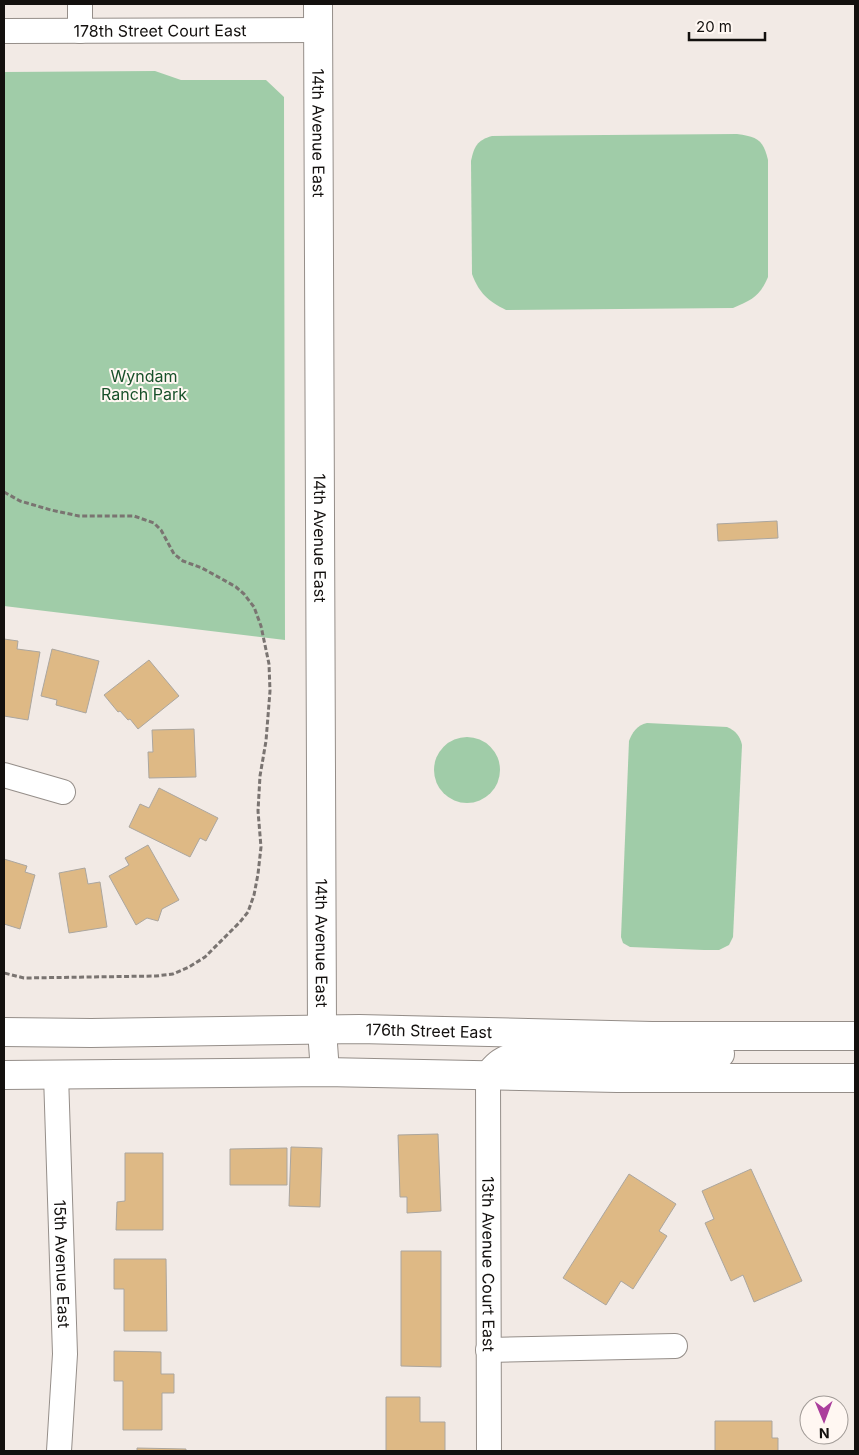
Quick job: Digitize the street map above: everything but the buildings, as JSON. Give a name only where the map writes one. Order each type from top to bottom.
[{"type":"main road","name":"14th Avenue East","points":[[318,4],[322,1030],[325,1072]]},
{"type":"main road","name":"176th Street East","points":[[4,1032],[91,1033],[359,1029],[652,1036],[855,1036]]},
{"type":"main road","points":[[488,1076],[497,1064],[513,1057],[650,1056],[757,1052],[774,1049],[798,1036]]},
{"type":"main road","points":[[4,1075],[325,1072],[617,1078],[855,1078]]},
{"type":"street","points":[[80,4],[80,31]]},
{"type":"street","name":"178th Street Court East","points":[[4,32],[318,30]]},
{"type":"street","points":[[4,775],[64,792]]},
{"type":"street","name":"15th Avenue East","points":[[56,1075],[64,1354],[59,1451]]},
{"type":"street","name":"13th Avenue Court East","points":[[488,1076],[489,1451]]},
{"type":"street","points":[[488,1350],[675,1346]]},
{"type":"path","points":[[4,492],[20,501],[79,516],[134,516],[154,523],[162,530],[174,554],[183,561],[202,568],[236,586],[254,607],[261,626],[269,664],[270,691],[266,740],[260,776],[258,811],[261,848],[258,874],[248,912],[240,922],[205,957],[173,974],[156,976],[24,978],[4,973]]},
{"type":"green space","name":"Wyndam Ranch Park","points":[[155,71],[181,80],[266,80],[284,97],[285,640],[4,606],[4,72]]},
{"type":"green space","points":[[737,134],[750,136],[758,140],[764,148],[768,160],[768,277],[762,289],[750,300],[733,308],[506,310],[489,300],[478,286],[472,274],[471,161],[475,148],[483,140],[492,136]]},
{"type":"green space","points":[[647,723],[727,727],[739,736],[742,745],[733,937],[729,945],[719,950],[630,947],[623,943],[621,937],[629,741],[635,730]]},
{"type":"green space","points":[[467,737],[480,740],[490,747],[497,757],[500,770],[497,783],[490,793],[480,800],[467,803],[454,800],[444,793],[437,783],[434,770],[437,757],[444,747],[454,740]]}]
